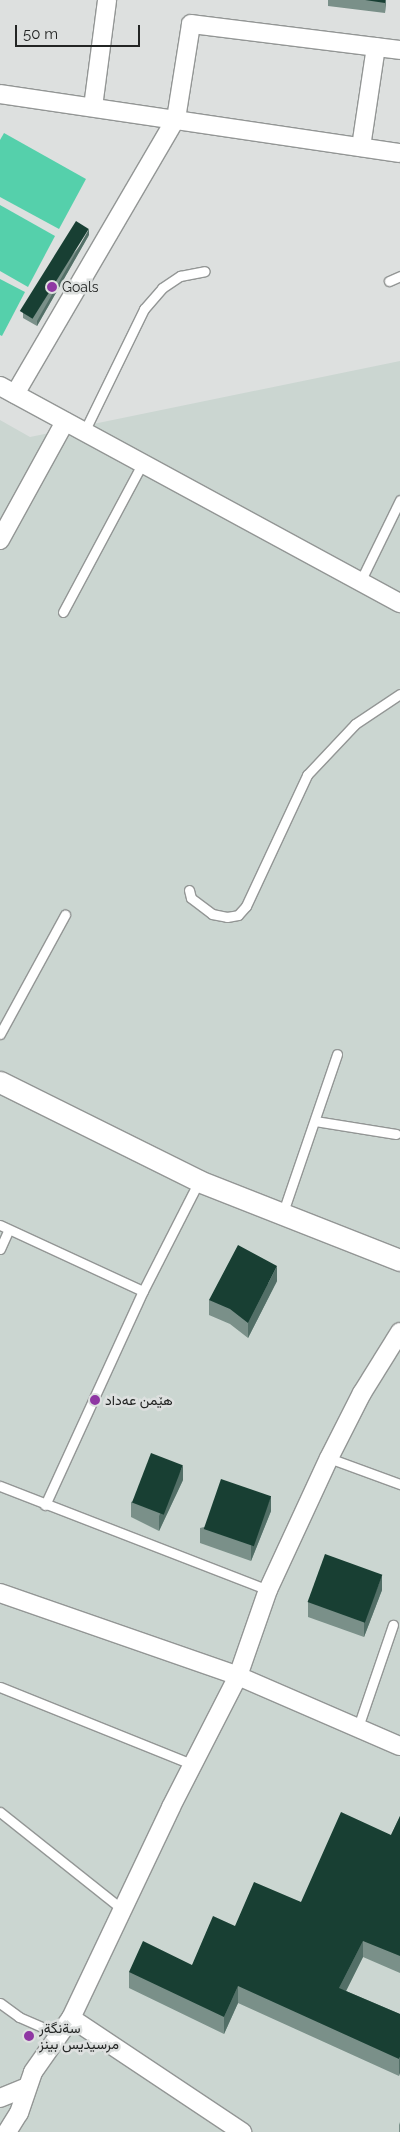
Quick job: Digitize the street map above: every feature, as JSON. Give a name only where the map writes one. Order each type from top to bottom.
[{"type":"street","points":[[93,107],[107,0]]},
{"type":"street","points":[[400,50],[191,24],[176,119],[7,390],[400,603]]},
{"type":"street","points":[[361,147],[376,47]]},
{"type":"street","points":[[0,94],[400,152]]},
{"type":"street","points":[[0,540],[65,422]]},
{"type":"street","points":[[0,1082],[198,1181],[400,1260]]},
{"type":"street","points":[[7,2132],[17,2118],[33,2072],[71,2018],[122,1909],[238,1676],[268,1590],[329,1458],[362,1392],[400,1332]]},
{"type":"street","points":[[0,1594],[238,1676],[400,1746]]},
{"type":"street","points":[[71,2018],[242,2132]]},
{"type":"street","points":[[0,2098],[28,2087]]},
{"type":"lane","points":[[84,432],[144,309],[162,288],[180,276],[205,271]]},
{"type":"lane","points":[[389,281],[400,276]]},
{"type":"lane","points":[[63,612],[142,464]]},
{"type":"lane","points":[[360,582],[400,500]]},
{"type":"lane","points":[[189,890],[191,898],[212,914],[227,918],[238,914],[246,906],[307,775],[355,724],[400,694]]},
{"type":"lane","points":[[0,1034],[65,915]]},
{"type":"lane","points":[[282,1215],[338,1054]]},
{"type":"lane","points":[[315,1121],[396,1134]]},
{"type":"lane","points":[[45,1505],[143,1291],[198,1181]]},
{"type":"lane","points":[[0,1225],[8,1231],[143,1291]]},
{"type":"lane","points":[[0,1249],[8,1231]]},
{"type":"lane","points":[[329,1458],[400,1484]]},
{"type":"lane","points":[[0,1486],[268,1590]]},
{"type":"lane","points":[[358,1727],[393,1625]]},
{"type":"lane","points":[[0,1687],[194,1765]]},
{"type":"lane","points":[[0,1812],[122,1909]]},
{"type":"lane","points":[[0,2002],[19,2017],[58,2034]]},
{"type":"shaded area","points":[[400,361],[400,2132],[0,2132],[0,420],[30,437]]},
{"type":"green space","points":[[4,133],[86,179],[59,229],[0,197],[0,140]]},
{"type":"green space","points":[[0,205],[55,236],[28,287],[0,271]]},
{"type":"green space","points":[[0,279],[25,292],[2,336],[0,335]]},
{"type":"building","points":[[365,0],[385,0],[385,3]]},
{"type":"building","points":[[76,221],[89,229],[33,319],[20,311]]},
{"type":"building","points":[[238,1245],[277,1266],[248,1323],[230,1309],[209,1300]]},
{"type":"building","points":[[151,1453],[183,1465],[164,1515],[132,1502]]},
{"type":"building","points":[[221,1479],[271,1496],[254,1546],[204,1529]]},
{"type":"building","points":[[325,1554],[382,1575],[365,1623],[308,1602]]},
{"type":"building","points":[[341,1812],[391,1835],[400,1816],[400,1956],[363,1941],[339,1988],[400,2014],[399,2059],[238,1986],[224,2017],[129,1972],[143,1941],[192,1965],[213,1916],[235,1926],[254,1882],[301,1902]]},
{"type":"place","name":"Goals","points":[[52,287]]},
{"type":"place","name":"هێمن عەداد","points":[[95,1400]]},
{"type":"place","name":"سةنگةر مرسيديس بينز","points":[[29,2036]]}]
